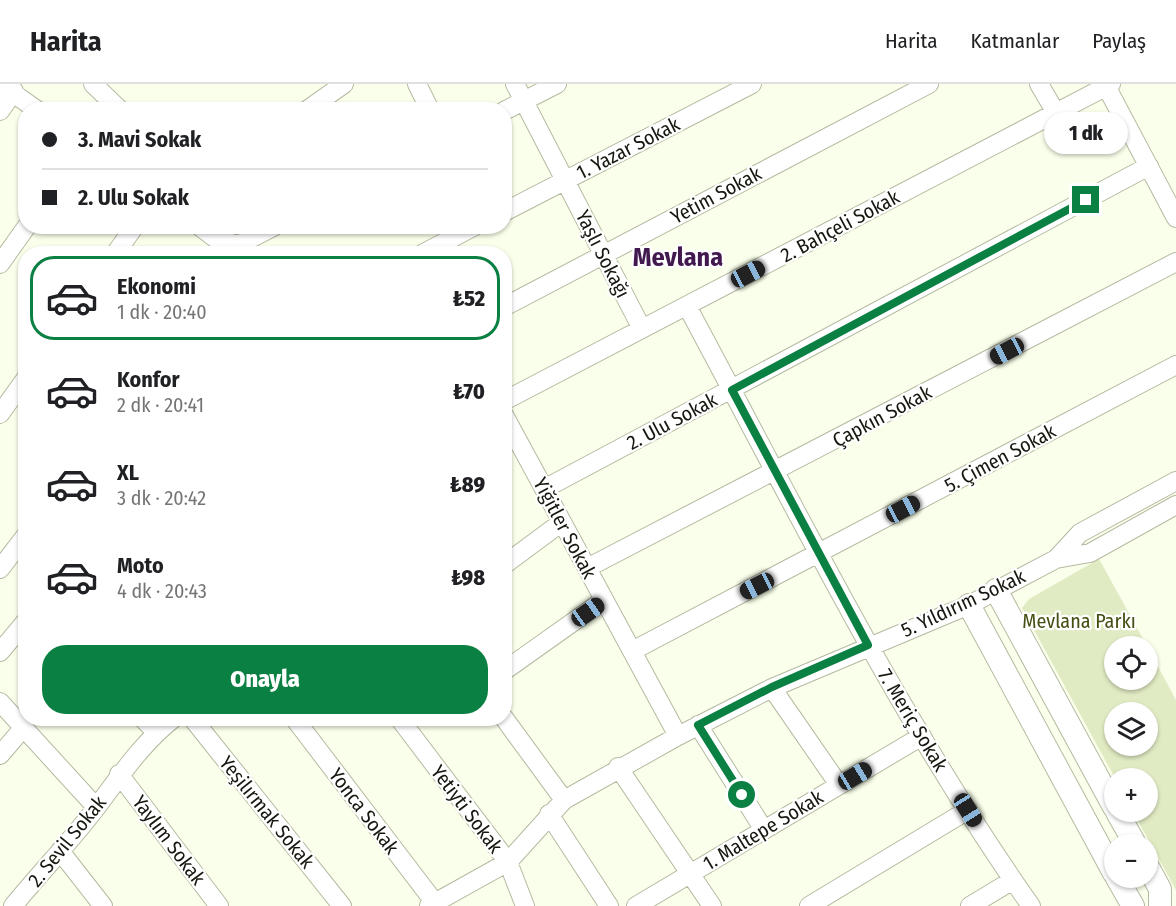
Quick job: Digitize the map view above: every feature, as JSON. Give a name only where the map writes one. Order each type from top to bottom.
[{"type":"street","points":[[93,84],[112,102]]},
{"type":"street","points":[[318,102],[344,84]]},
{"type":"street","points":[[417,84],[426,102]]},
{"type":"street","name":"Yaşlı Sokağı","points":[[515,84],[642,328]]},
{"type":"street","points":[[512,107],[556,84]]},
{"type":"street","name":"1. Yazar Sokak","points":[[512,208],[752,84]]},
{"type":"street","name":"Yetim Sokak","points":[[512,303],[929,84]]},
{"type":"street","points":[[1039,84],[1056,113]]},
{"type":"street","points":[[1108,85],[1176,218]]},
{"type":"street","name":"2. Bahçeli Sokak","points":[[512,397],[1108,85]]},
{"type":"street","points":[[0,111],[7,88],[26,102]]},
{"type":"street","name":"2. Ulu Sokak","points":[[544,489],[1149,166]]},
{"type":"street","points":[[0,264],[21,234]]},
{"type":"street","points":[[210,234],[229,246]]},
{"type":"street","points":[[244,246],[262,234]]},
{"type":"street","points":[[437,246],[460,234]]},
{"type":"street","name":"Çapkın Sokak","points":[[587,568],[776,472],[1176,262]]},
{"type":"street","name":"7. Meriç Sokak","points":[[687,306],[868,645],[922,736],[1030,906]]},
{"type":"street","name":"5. Çimen Sokak","points":[[632,651],[1176,365]]},
{"type":"street","points":[[0,414],[18,389]]},
{"type":"street","name":"Yiğitler Sokak","points":[[512,430],[678,736]]},
{"type":"street","name":"5. Yıldırım Sokak","points":[[1056,560],[1080,533],[1176,481]]},
{"type":"street","name":"5. Yıldırım Sokak","points":[[508,862],[564,800],[698,725],[772,687],[969,604],[1056,560],[1090,553],[1176,505]]},
{"type":"street","points":[[512,559],[562,522]]},
{"type":"street","points":[[0,569],[18,545]]},
{"type":"street","points":[[996,590],[1104,789]]},
{"type":"street","points":[[512,665],[604,600]]},
{"type":"street","points":[[969,604],[1104,854]]},
{"type":"street","points":[[0,652],[18,631]]},
{"type":"street","points":[[772,687],[839,785]]},
{"type":"street","points":[[0,702],[18,721]]},
{"type":"street","points":[[698,725],[764,830]]},
{"type":"street","points":[[150,726],[156,732]]},
{"type":"street","points":[[119,774],[164,726]]},
{"type":"street","name":"Yeşilırmak Sokak","points":[[198,726],[342,906]]},
{"type":"street","name":"Yonca Sokak","points":[[300,726],[432,904]]},
{"type":"street","name":"Yetiyti Sokak","points":[[405,726],[508,862],[525,906]]},
{"type":"street","points":[[510,726],[564,800]]},
{"type":"street","points":[[0,755],[24,727],[96,807]]},
{"type":"street","name":"1. Maltepe Sokak","points":[[636,906],[922,736]]},
{"type":"street","points":[[618,768],[712,906]]},
{"type":"street","name":"2. Sevil Sokak","points":[[13,906],[96,807],[119,774]]},
{"type":"street","name":"Yaylım Sokak","points":[[119,774],[219,906]]},
{"type":"street","points":[[809,906],[968,810]]},
{"type":"street","points":[[549,814],[609,906]]},
{"type":"street","points":[[60,850],[93,902]]},
{"type":"street","points":[[432,904],[508,862]]},
{"type":"street","points":[[970,906],[1012,880]]},
{"type":"street","points":[[1158,886],[1160,906]]},
{"type":"street","points":[[1122,888],[1132,906]]},
{"type":"green space","name":"Mevlana Parkı","points":[[1099,559],[1141,636],[1104,636],[1104,690],[1158,690],[1158,667],[1176,700],[1176,890],[1158,857],[1158,834],[1145,834],[1139,822],[1158,822],[1158,768],[1110,768],[1022,608],[1029,599]]},
{"type":"district","name":"Mevlana","points":[[678,257]]},
{"type":"route","points":[[742,795],[698,725],[772,687],[868,645],[732,390],[1086,200]]}]
